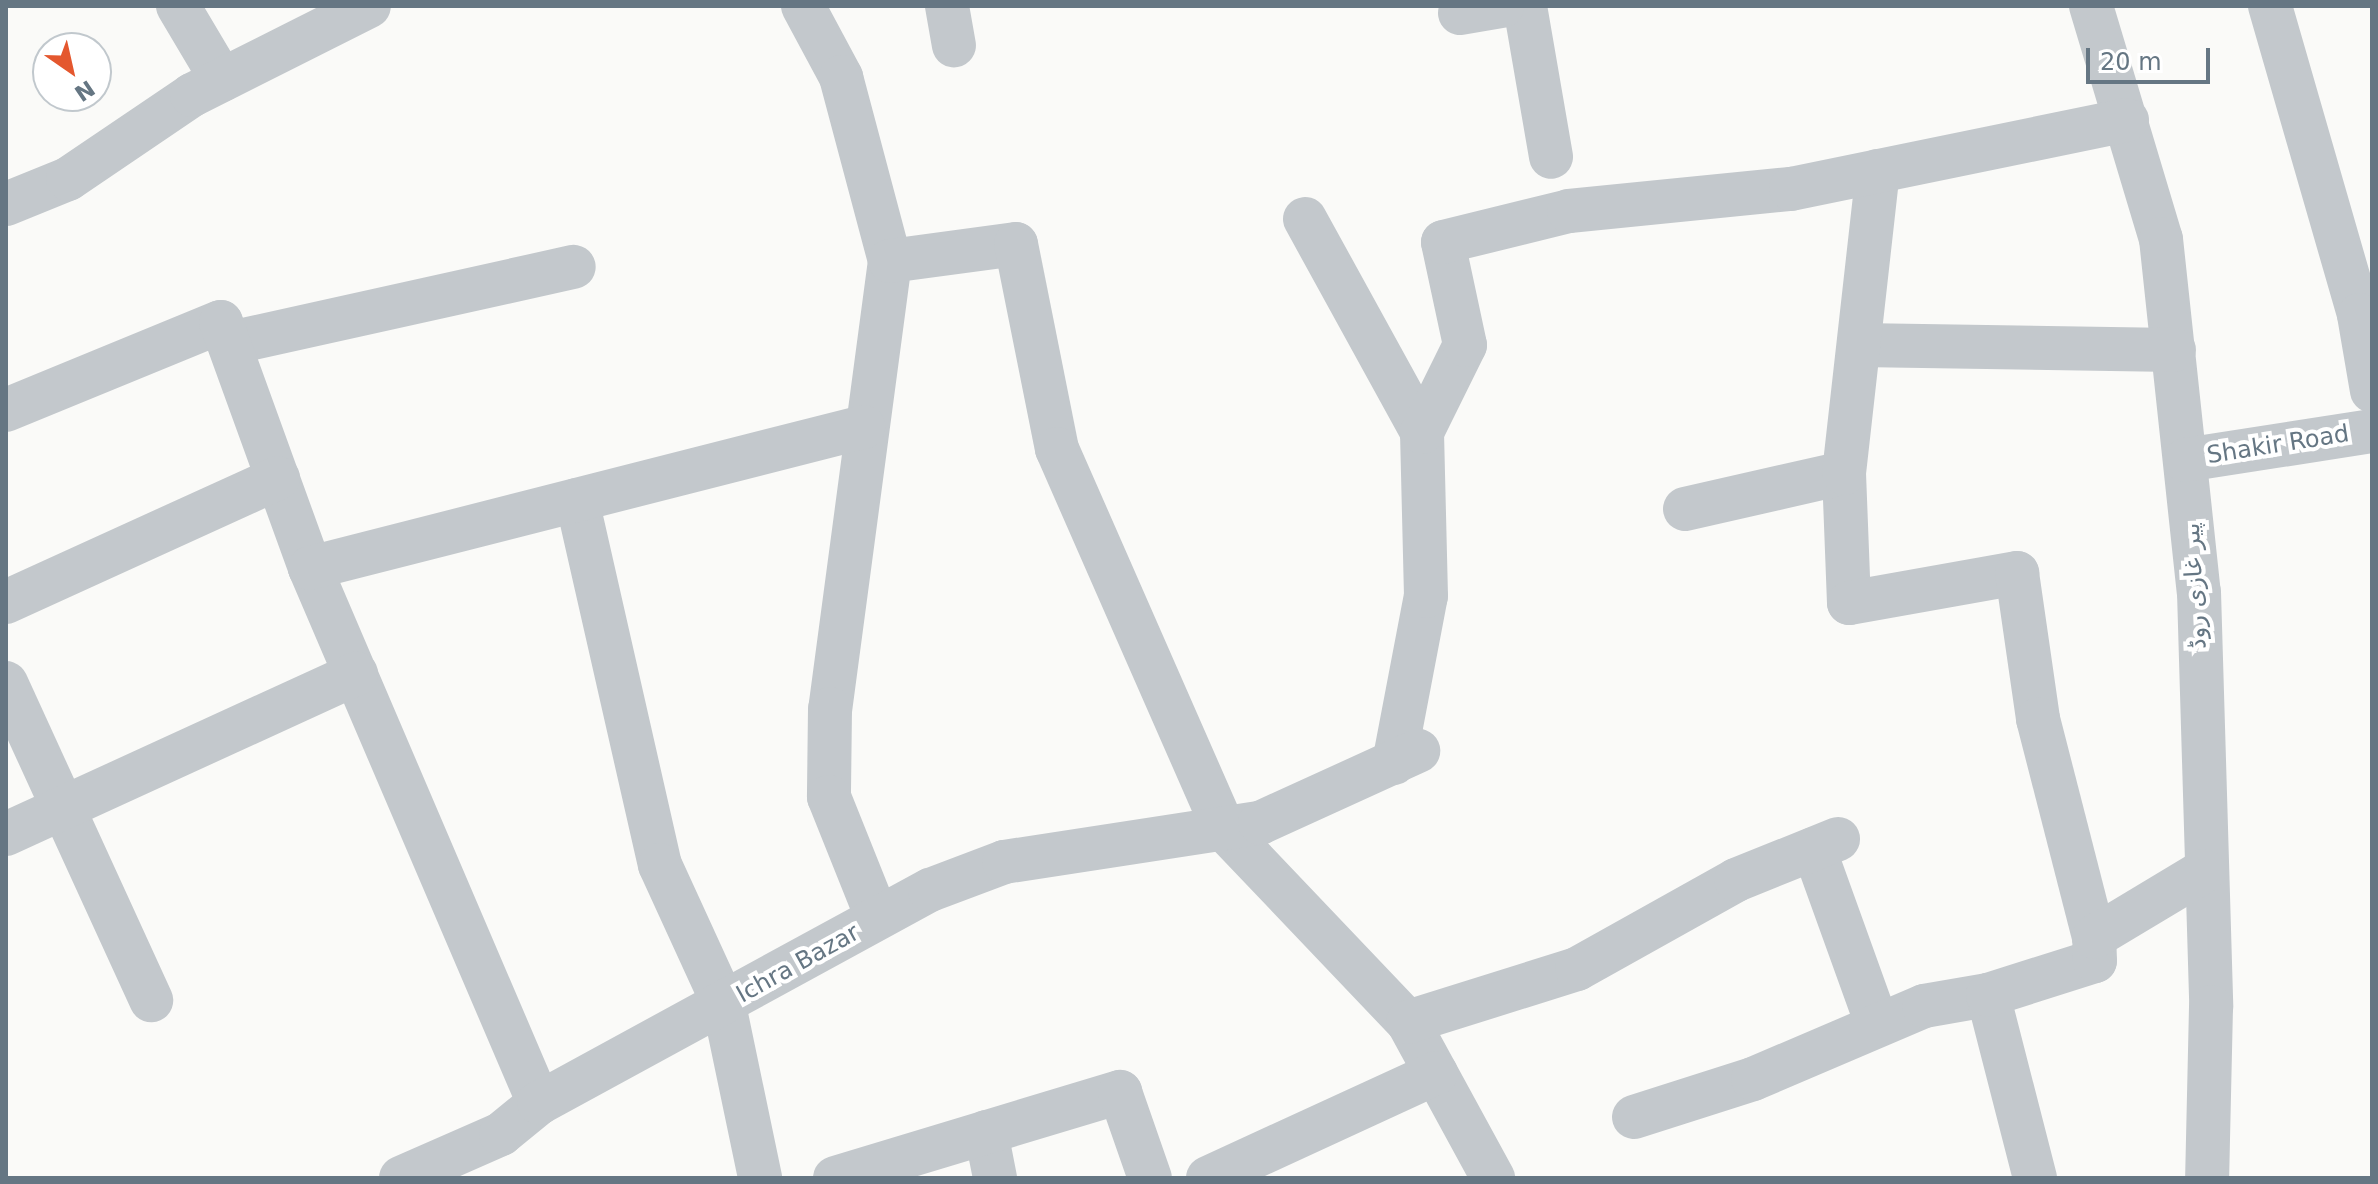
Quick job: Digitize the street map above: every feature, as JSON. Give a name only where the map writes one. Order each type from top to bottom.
[{"type":"street","points":[[178,6],[222,80]]},
{"type":"street","points":[[6,204],[68,179],[315,17],[369,6]]},
{"type":"street","points":[[803,6],[841,77],[890,261],[863,427],[830,709],[829,797],[877,917]]},
{"type":"street","points":[[1525,6],[1551,157]]},
{"type":"street","name":"پیر غازی روڈ","points":[[2091,6],[2161,239],[2199,592],[2207,1178]]},
{"type":"street","points":[[2270,6],[2359,315],[2372,391]]},
{"type":"street","points":[[1422,432],[1465,345],[1443,242],[1569,211],[1791,189],[2127,120]]},
{"type":"street","points":[[1634,1117],[1753,1079],[1924,1006],[1988,995],[2095,961],[2094,937],[2038,719],[2017,573],[1849,603],[1844,473],[1878,171]]},
{"type":"street","points":[[1305,219],[1422,432]]},
{"type":"street","points":[[890,261],[1016,244],[1057,449],[1223,828],[1408,1022],[1493,1178]]},
{"type":"street","points":[[230,343],[574,267]]},
{"type":"street","points":[[6,410],[221,322],[310,568],[539,1103]]},
{"type":"street","points":[[1859,345],[2174,350]]},
{"type":"street","points":[[310,568],[863,427]]},
{"type":"street","name":"Shakir Road","points":[[2185,460],[2372,431]]},
{"type":"street","name":"Ichra Bazar","points":[[401,1178],[501,1134],[539,1103],[724,1005],[877,917],[1004,862],[1260,823],[1408,756],[1426,596],[1422,432]]},
{"type":"street","points":[[1685,509],[1844,473]]},
{"type":"street","points":[[6,602],[278,478]]},
{"type":"street","points":[[577,500],[660,865],[724,1005],[760,1178]]},
{"type":"street","points":[[6,834],[356,674]]},
{"type":"street","points":[[6,683],[151,1000]]},
{"type":"street","points":[[1408,1022],[1577,969],[1736,880],[1826,844],[1877,1024]]},
{"type":"street","points":[[2094,937],[2204,871]]},
{"type":"street","points":[[1988,995],[2035,1178]]},
{"type":"street","points":[[1208,1178],[1436,1073]]},
{"type":"street","points":[[835,1178],[1120,1092],[1150,1178]]},
{"type":"street","points":[[986,1132],[995,1178]]}]
